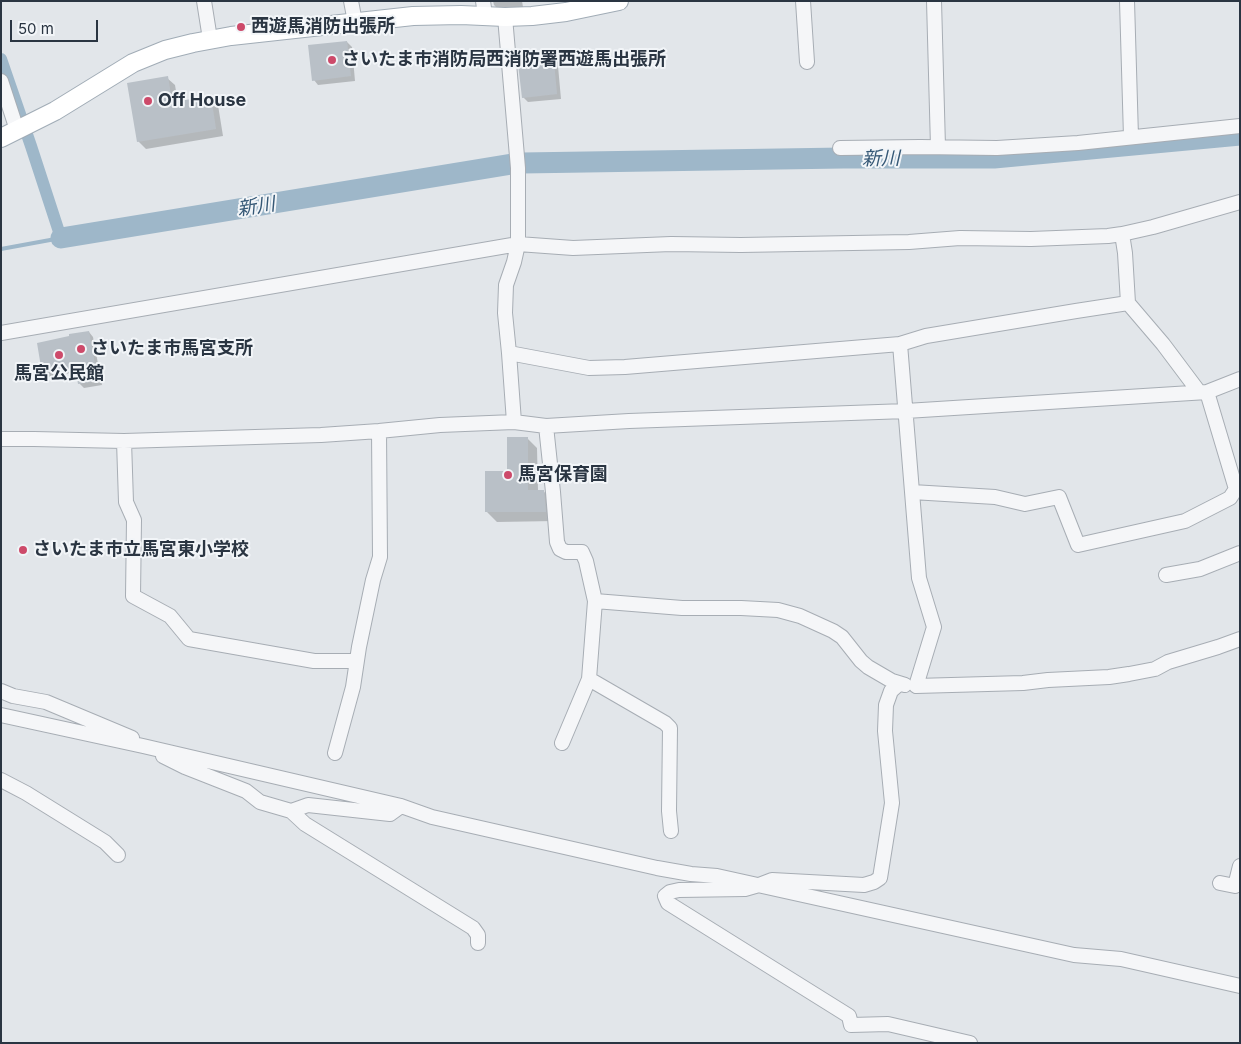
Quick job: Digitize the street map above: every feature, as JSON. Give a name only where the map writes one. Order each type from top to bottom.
[{"type":"main road","points":[[9,134],[55,111],[150,55],[210,39],[354,22],[440,15],[484,8],[505,17],[532,16],[566,12],[619,1]]},
{"type":"street","points":[[204,1],[210,39]]},
{"type":"street","points":[[351,1],[354,22]]},
{"type":"street","points":[[803,1],[807,62]]},
{"type":"street","points":[[934,1],[938,147]]},
{"type":"street","points":[[1127,1],[1131,137]]},
{"type":"street","points":[[505,17],[518,168],[518,244],[506,285],[505,313],[514,422]]},
{"type":"street","points":[[1,81],[9,134]]},
{"type":"street","points":[[840,148],[998,148],[1078,143],[1240,126]]},
{"type":"street","points":[[1,333],[518,244],[573,248],[671,244],[740,246],[909,242],[960,238],[1040,239],[1122,234],[1240,202]]},
{"type":"street","points":[[912,492],[995,497],[1025,504],[1059,497],[1078,545],[1185,521],[1230,498],[1238,488],[1203,392],[1128,303],[1122,234]]},
{"type":"street","points":[[509,353],[589,368],[625,367],[900,344],[926,336],[1128,303]]},
{"type":"street","points":[[900,344],[920,578],[934,627],[916,686]]},
{"type":"street","points":[[1,440],[124,441],[321,435],[440,425],[514,422],[546,426],[629,421],[906,411],[1203,392],[1240,380]]},
{"type":"street","points":[[546,426],[557,542],[560,549],[566,552],[582,552],[586,561],[595,601],[589,679],[562,743]]},
{"type":"street","points":[[335,753],[353,688],[371,589],[380,557],[379,431]]},
{"type":"street","points":[[124,441],[126,502],[134,520],[132,596],[170,616],[189,639],[314,661],[357,662]]},
{"type":"street","points":[[1166,574],[1200,569],[1240,553]]},
{"type":"street","points":[[595,601],[682,608],[778,610],[800,616],[833,631],[842,637],[868,667],[899,684],[916,686],[1023,683],[1109,677],[1155,669],[1168,662],[1240,639]]},
{"type":"street","points":[[589,679],[666,723],[670,728],[671,831]]},
{"type":"street","points":[[899,684],[891,691],[886,705],[885,731],[892,803],[880,878],[864,885],[772,880],[745,889],[678,890],[670,892],[665,896],[668,903],[849,1016],[851,1026],[888,1024],[970,1043]]},
{"type":"street","points":[[5,695],[46,702],[64,709],[130,737],[143,746],[185,767],[246,791],[260,802],[291,811],[305,824],[473,928],[478,935],[478,943]]},
{"type":"street","points":[[1,715],[401,806],[432,817],[657,868],[717,876],[1074,956],[1121,959],[1240,986]]},
{"type":"street","points":[[1,780],[26,793],[105,842],[118,855]]},
{"type":"street","points":[[291,811],[308,805],[390,814],[401,806]]},
{"type":"street","points":[[1220,883],[1235,886],[1240,866]]},
{"type":"building","points":[[347,41],[351,76],[312,81],[308,45]]},
{"type":"building","points":[[559,51],[560,61],[554,62],[557,94],[522,98],[517,55]]},
{"type":"building","points":[[168,76],[172,102],[211,96],[216,129],[137,142],[127,83]]},
{"type":"building","points":[[89,331],[98,381],[78,384],[75,367],[42,373],[37,343],[69,336],[69,334]]},
{"type":"building","points":[[507,437],[528,437],[528,490],[544,490],[546,512],[485,512],[485,471],[507,471]]},
{"type":"waterway","points":[[1,59],[61,238]]},
{"type":"waterway","name":"新川","points":[[522,163],[843,158],[994,158],[1240,135]]},
{"type":"waterway","name":"新川","points":[[61,238],[512,164]]},
{"type":"waterway","name":"新川","points":[[1,249],[61,238]]},
{"type":"place","name":"西遊馬消防出張所","points":[[241,27]]},
{"type":"place","name":"さいたま市消防局西消防署西遊馬出張所","points":[[332,60]]},
{"type":"place","name":"Off House","points":[[148,101]]},
{"type":"place","name":"さいたま市馬宮支所","points":[[81,349]]},
{"type":"place","name":"馬宮公民館","points":[[59,355]]},
{"type":"place","name":"馬宮保育園","points":[[508,475]]},
{"type":"place","name":"さいたま市立馬宮東小学校","points":[[23,550]]}]
